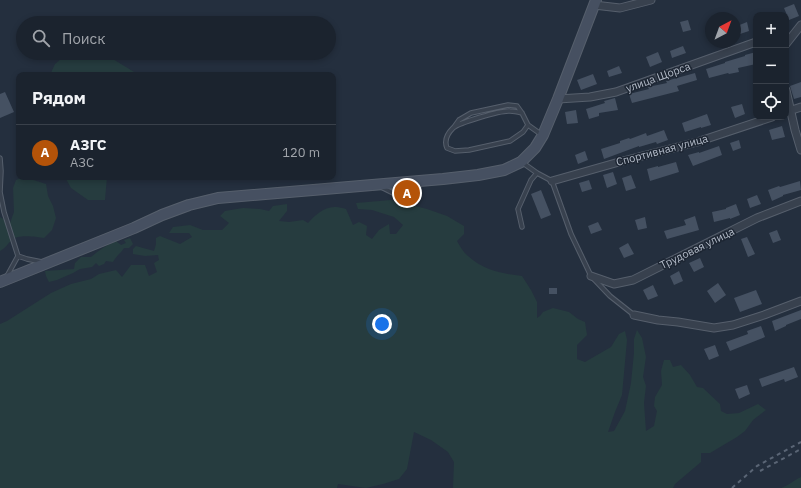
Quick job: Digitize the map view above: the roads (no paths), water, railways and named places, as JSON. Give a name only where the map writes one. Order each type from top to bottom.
[{"type":"main road","points":[[2,281],[134,228],[162,215],[218,198],[376,185],[478,175],[504,170],[521,162],[534,148],[543,135],[595,2]]},
{"type":"street","points":[[595,2],[620,8],[651,0]]},
{"type":"street","points":[[789,40],[801,25]]},
{"type":"street","name":"улица Щорса","points":[[558,99],[590,97],[616,92],[753,43]]},
{"type":"street","points":[[801,107],[789,112],[801,150]]},
{"type":"street","name":"Спортивная улица","points":[[552,181],[697,142],[763,120]]},
{"type":"street","name":"Трудовая улица","points":[[591,276],[614,284],[633,280],[757,218],[801,201]]},
{"type":"street","points":[[634,314],[658,320],[714,328],[733,325],[801,301]]},
{"type":"lane","points":[[528,126],[523,132],[510,141],[469,150],[455,151],[447,148],[445,143],[447,135],[459,120],[471,113],[508,105],[517,106],[528,126],[543,135]]},
{"type":"lane","points":[[453,127],[494,113],[509,111],[522,113]]},
{"type":"lane","points":[[0,158],[2,171],[0,192],[4,212],[18,256]]},
{"type":"lane","points":[[521,162],[552,181],[571,234],[591,276],[610,296],[634,314]]},
{"type":"lane","points":[[522,227],[518,209],[531,180],[537,173]]},
{"type":"lane","points":[[18,256],[27,259],[51,262]]},
{"type":"lane","points":[[2,281],[18,256]]},
{"type":"railway","points":[[732,488],[757,466],[801,442]]},
{"type":"railway","points":[[760,471],[801,449]]},
{"type":"place","name":"АЗГС","points":[[407,193]]}]
